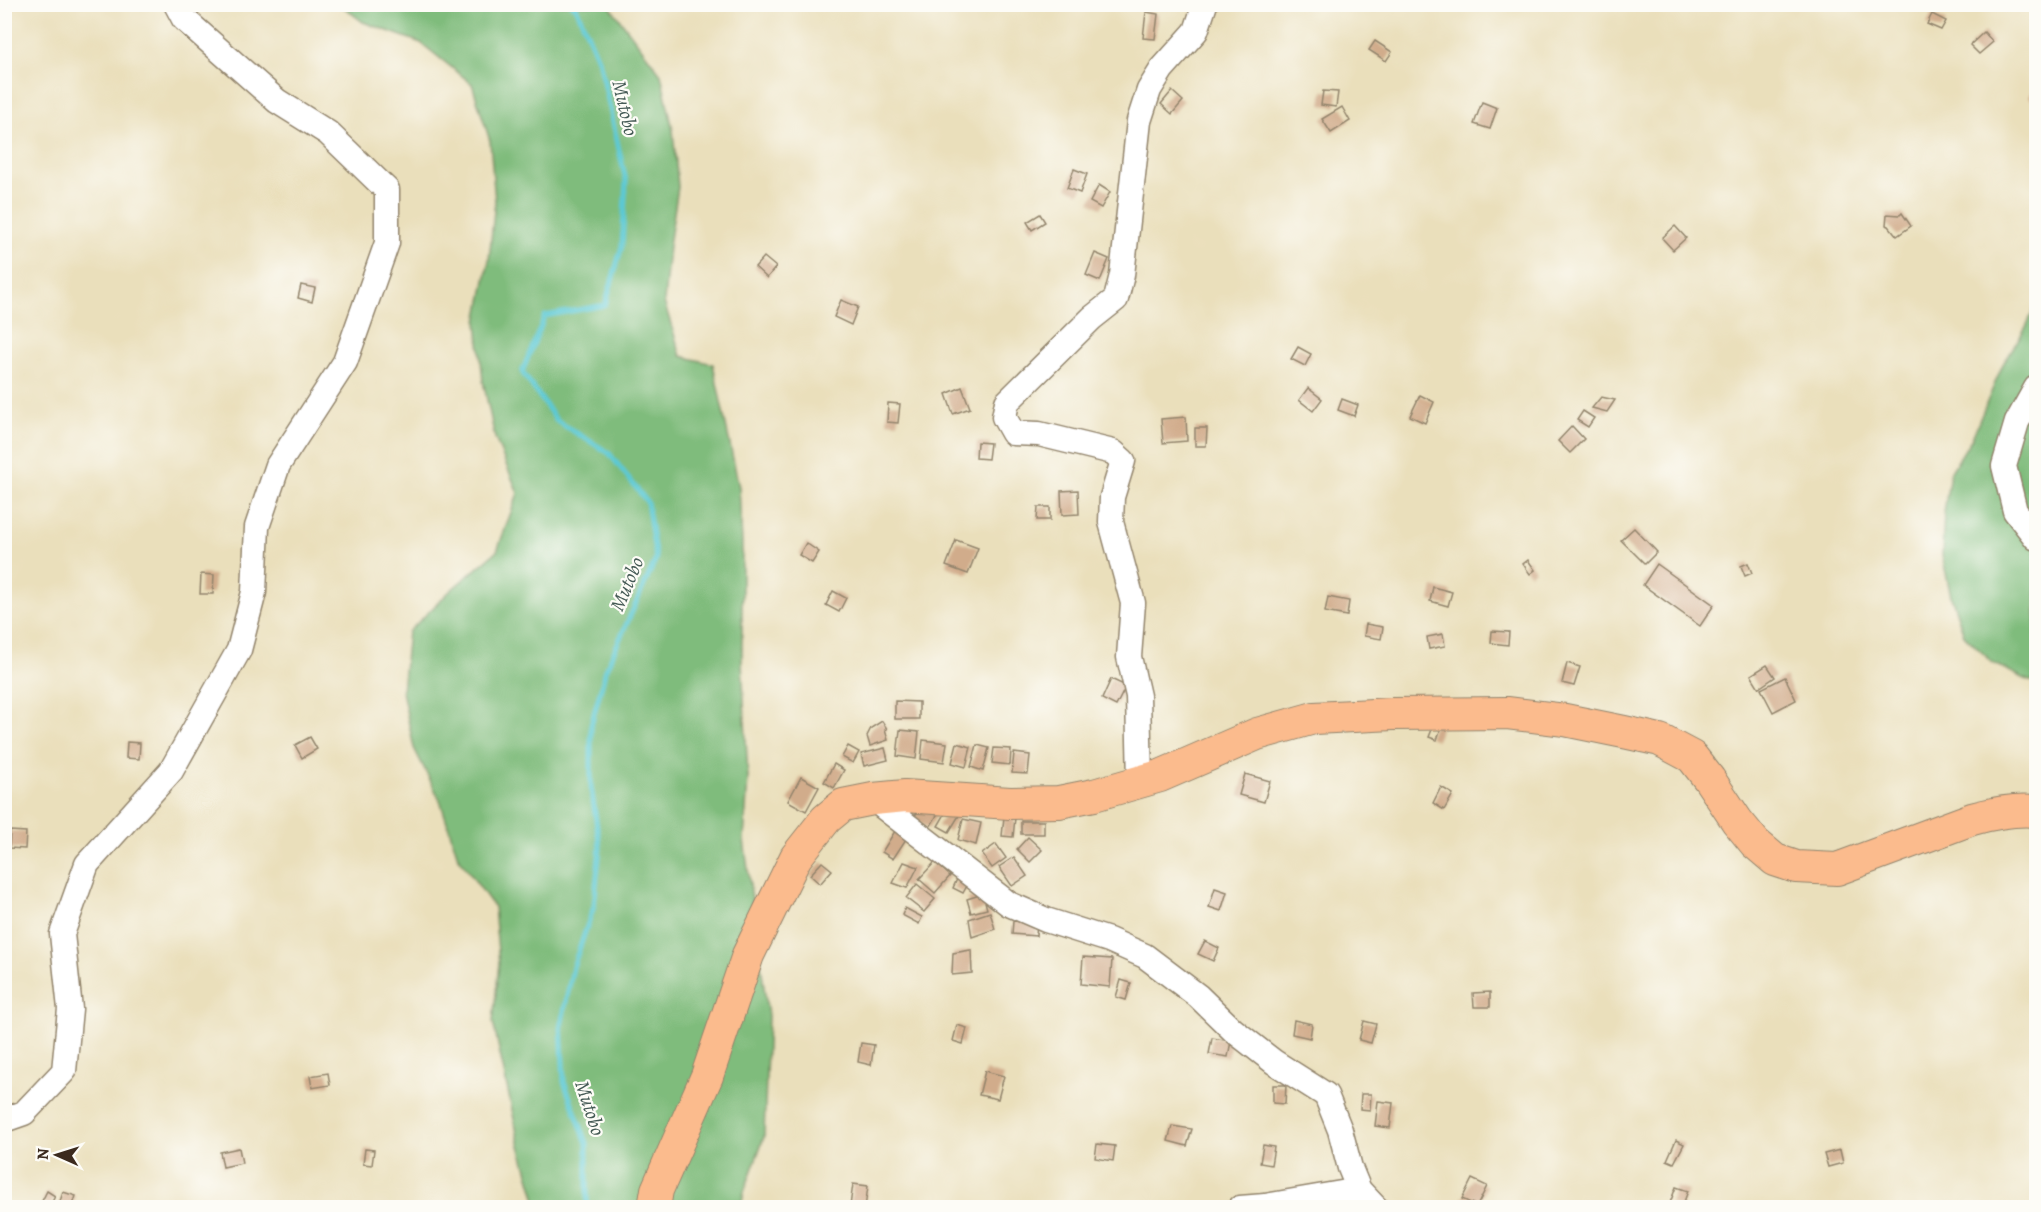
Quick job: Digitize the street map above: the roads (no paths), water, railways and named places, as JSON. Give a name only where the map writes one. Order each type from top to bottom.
[{"type":"main road","points":[[654,1208],[657,1190],[707,1076],[748,955],[796,857],[826,819],[843,805],[905,796],[1010,803],[1059,802],[1094,795],[1160,776],[1257,734],[1314,718],[1393,714],[1507,713],[1565,720],[1660,740],[1692,757],[1755,843],[1775,860],[1796,867],[1837,869],[1972,819],[2012,811],[2037,811]]},
{"type":"street","points":[[4,1120],[24,1113],[64,1071],[70,1009],[62,934],[87,864],[171,771],[239,650],[254,592],[257,526],[278,465],[345,362],[387,243],[387,190],[328,133],[277,101],[184,19],[176,4]]},
{"type":"street","points":[[1140,782],[1138,696],[1128,657],[1133,603],[1111,522],[1112,497],[1123,461],[1113,452],[1039,434],[1013,433],[1004,417],[1007,402],[1092,318],[1116,299],[1122,275],[1139,121],[1149,90],[1162,69],[1196,31],[1205,4]]},
{"type":"street","points":[[2037,388],[2017,422],[2004,466],[2015,511],[2037,538]]},
{"type":"street","points":[[873,799],[1009,904],[1046,920],[1109,940],[1145,956],[1198,996],[1233,1030],[1326,1095],[1359,1190],[1376,1208]]},
{"type":"street","points":[[1240,1208],[1359,1190]]},
{"type":"waterway","name":"Mutobo","points":[[571,4],[576,7],[600,64],[626,181],[622,246],[605,305],[545,316],[522,372],[557,421],[609,453],[647,502],[656,559],[606,669],[591,725],[591,787],[600,847],[594,906],[573,967],[561,1026],[564,1082],[587,1143],[587,1208]]}]
